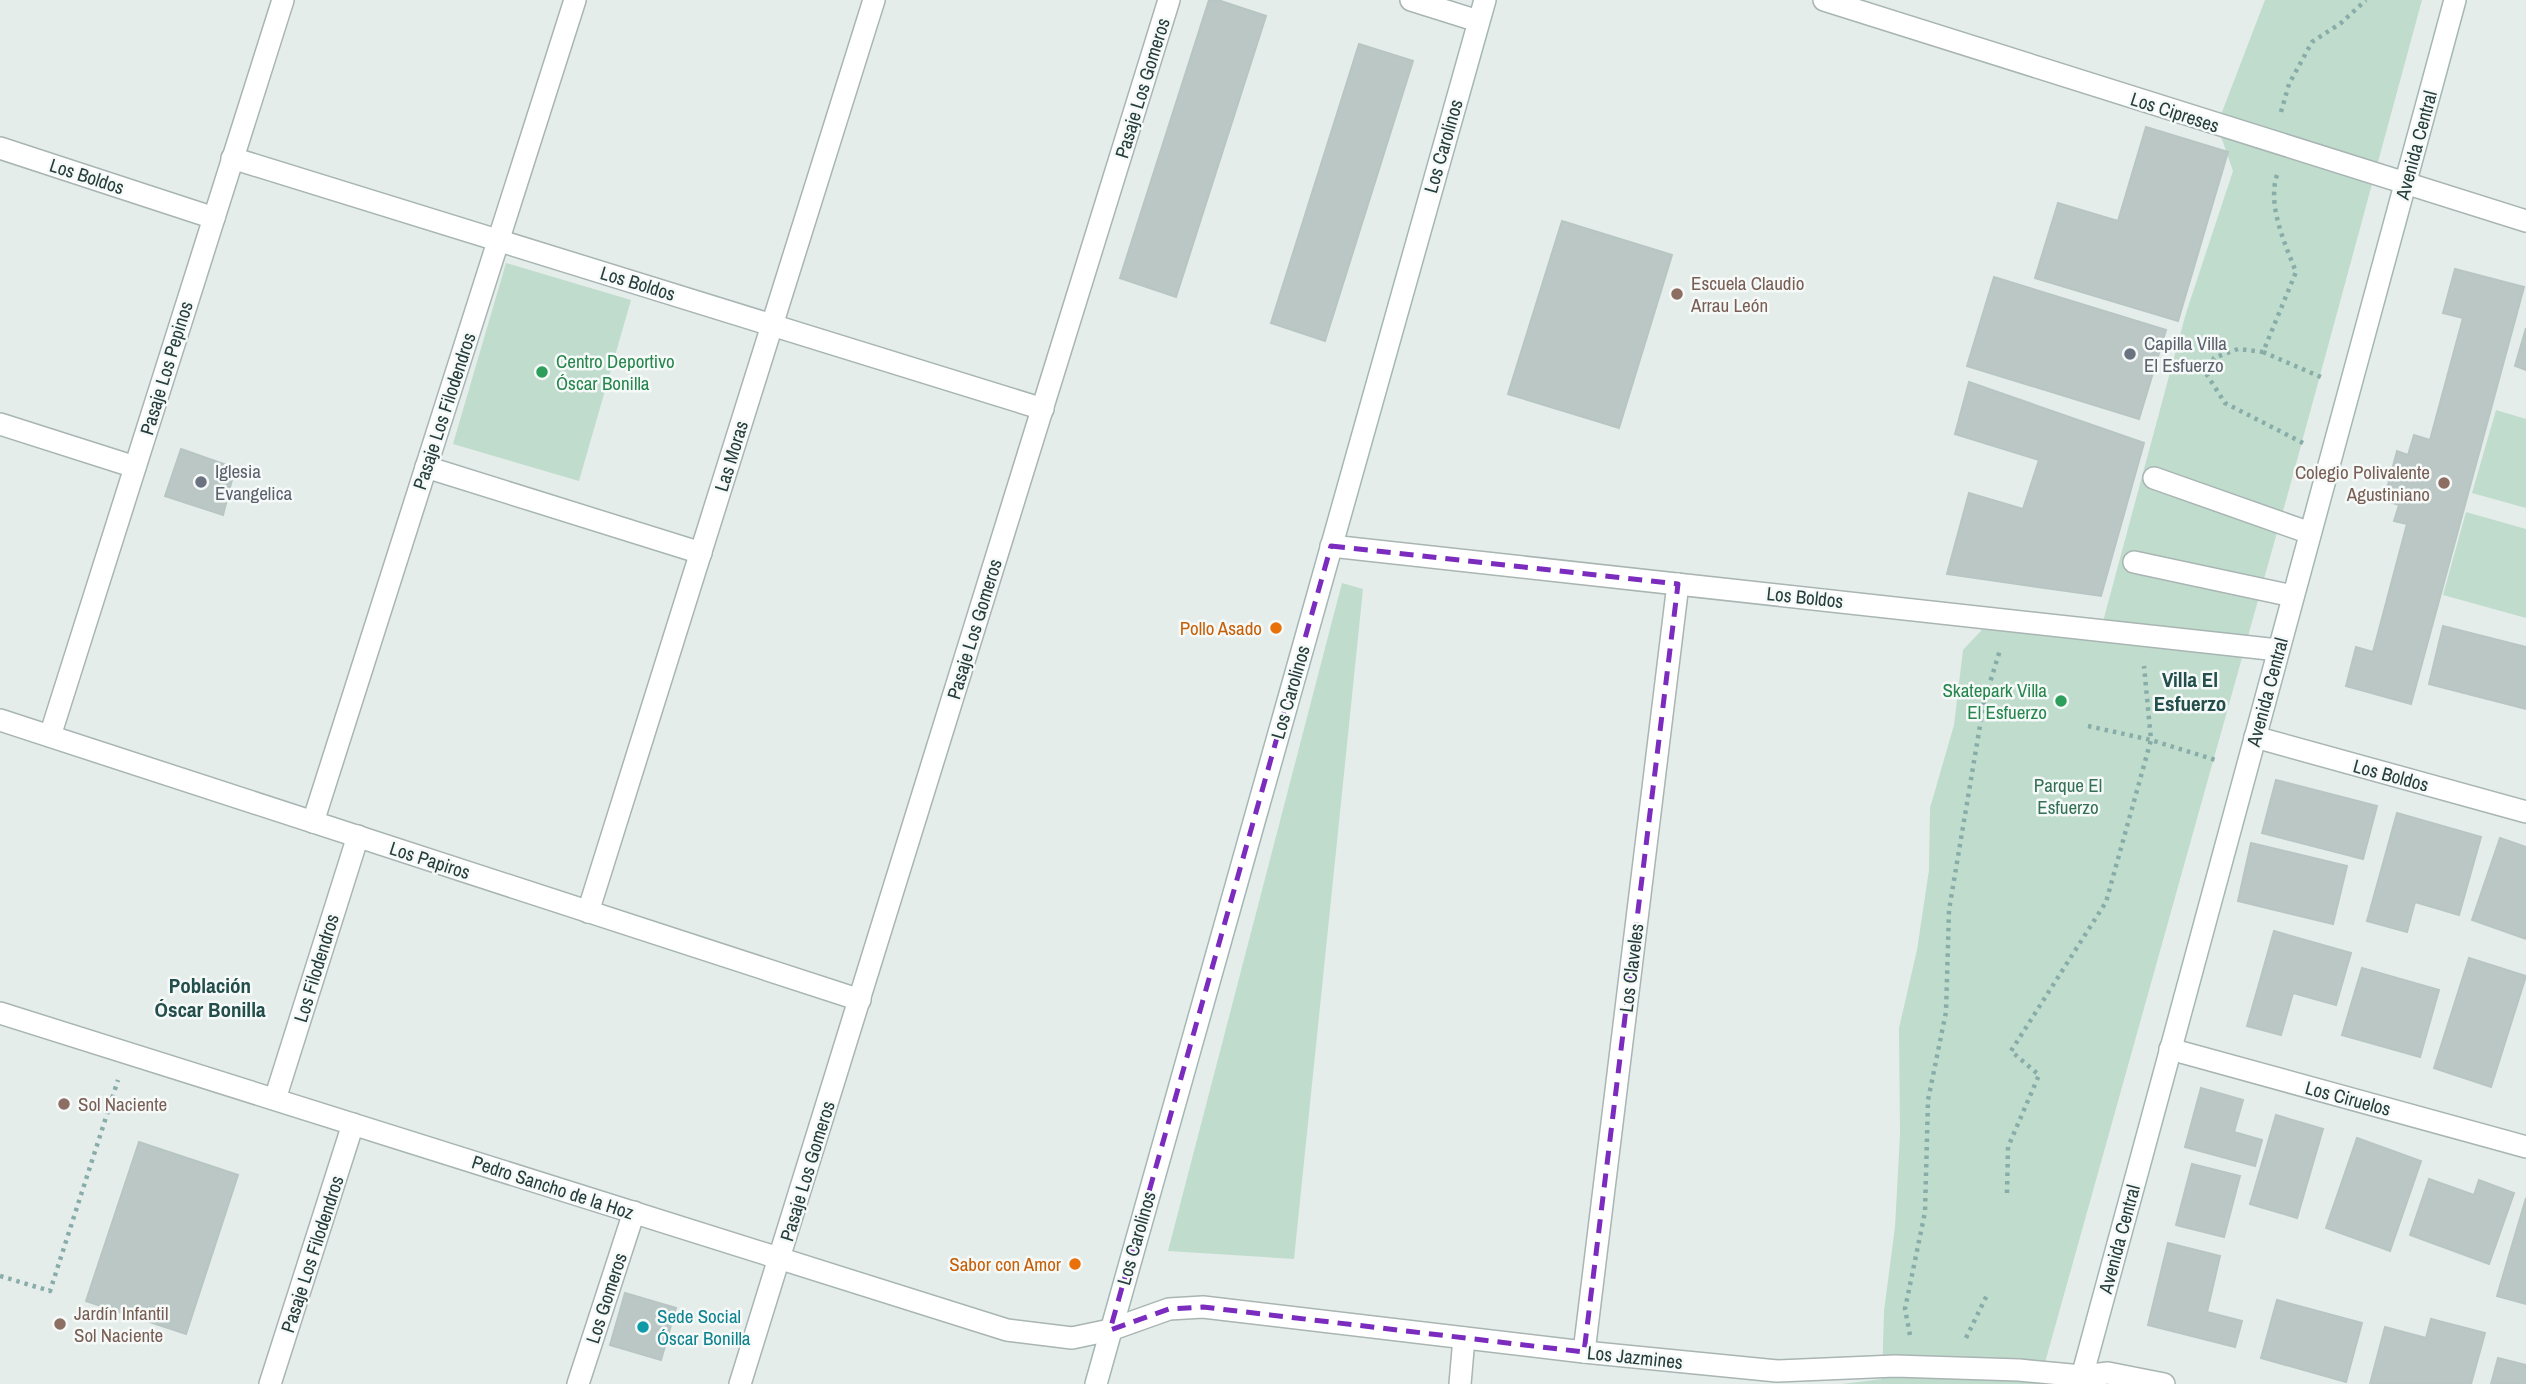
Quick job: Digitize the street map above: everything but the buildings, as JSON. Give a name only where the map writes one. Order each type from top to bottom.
[{"type":"street","name":"Pasaje Los Pepinos","points":[[50,736],[283,0]]},
{"type":"street","name":"Pasaje Los Filodendros","points":[[313,822],[575,0]]},
{"type":"street","name":"Las Moras","points":[[589,912],[874,0]]},
{"type":"street","name":"Pasaje Los Gomeros","points":[[780,1259],[1168,0]]},
{"type":"street","points":[[1411,0],[1479,21]]},
{"type":"street","name":"Los Carolinos","points":[[1096,1384],[1485,0]]},
{"type":"street","name":"Los Cipreses","points":[[1824,0],[2278,145],[2526,220]]},
{"type":"street","name":"Avenida Central","points":[[2081,1380],[2455,0]]},
{"type":"street","name":"Los Boldos","points":[[0,148],[214,218]]},
{"type":"street","name":"Los Boldos","points":[[232,158],[1042,409]]},
{"type":"street","points":[[0,424],[135,467]]},
{"type":"street","points":[[426,467],[701,553]]},
{"type":"street","points":[[2154,478],[2310,533]]},
{"type":"street","name":"Los Boldos","points":[[1331,546],[2278,650]]},
{"type":"street","points":[[2134,562],[2293,596]]},
{"type":"street","name":"Los Claveles","points":[[1584,1352],[1678,584]]},
{"type":"street","name":"Los Papiros","points":[[0,720],[860,1000]]},
{"type":"street","name":"Los Boldos","points":[[2255,737],[2526,812]]},
{"type":"street","name":"Los Filodendros","points":[[275,1099],[358,836]]},
{"type":"street","name":"Pedro Sancho de la Hoz","points":[[0,1013],[1007,1330],[1072,1338],[1110,1330]]},
{"type":"street","name":"Los Ciruelos","points":[[2170,1049],[2526,1147]]},
{"type":"street","name":"Pasaje Los Filodendros","points":[[270,1384],[353,1124]]},
{"type":"street","name":"Los Gomeros","points":[[578,1384],[634,1212]]},
{"type":"street","points":[[740,1384],[780,1259]]},
{"type":"street","name":"Los Jazmines","points":[[1110,1330],[1169,1309],[1203,1307],[1777,1377],[1916,1366],[2081,1380],[2108,1373],[2165,1384]]},
{"type":"street","points":[[1460,1384],[1464,1338]]},
{"type":"path","points":[[2263,352],[2296,272],[2281,235],[2273,186],[2289,84],[2312,42],[2341,23],[2366,0]]},
{"type":"path","points":[[2331,454],[2294,440],[2225,404],[2207,374],[2214,358],[2238,349],[2263,352],[2349,388]]},
{"type":"path","points":[[1916,1366],[1905,1309],[1924,1212],[1928,1100],[1946,1012],[1949,910],[1984,702],[2010,619]]},
{"type":"path","points":[[2007,1193],[2008,1147],[2039,1075],[2011,1051],[2106,902],[2151,740],[2141,634]]},
{"type":"path","points":[[2088,726],[2151,740],[2246,770]]},
{"type":"path","points":[[0,1276],[50,1291],[127,1053]]},
{"type":"path","points":[[1952,1368],[1987,1295]]},
{"type":"highlighted area","points":[[1331,546],[1678,584],[1584,1352],[1203,1307],[1169,1309],[1110,1330]]},
{"type":"green space","name":"Parque El Esfuerzo","points":[[2265,0],[2422,0],[2290,486],[2039,1384],[1842,1384],[1882,1379],[1884,1311],[1895,1227],[1900,1135],[1899,1028],[1917,950],[1929,870],[1930,808],[1954,725],[1963,650],[1993,618],[2101,629],[2186,313],[2233,171],[2217,125]]},
{"type":"green space","name":"Centro Deportivo Óscar Bonilla","points":[[506,263],[631,300],[579,481],[453,444]]},
{"type":"green space","points":[[2496,410],[2526,419],[2526,508],[2472,493]]},
{"type":"green space","points":[[2466,512],[2526,529],[2526,618],[2443,595]]},
{"type":"green space","points":[[1342,583],[1363,589],[1294,1259],[1168,1251]]},
{"type":"place","name":"Escuela Claudio Arrau León","points":[[1677,294]]},
{"type":"place","name":"Capilla Villa El Esfuerzo","points":[[2130,354]]},
{"type":"place","name":"Centro Deportivo Óscar Bonilla","points":[[542,372]]},
{"type":"place","name":"Iglesia Evangelica","points":[[201,482]]},
{"type":"place","name":"Colegio Polivalente Agustiniano","points":[[2444,483]]},
{"type":"place","name":"Pollo Asado","points":[[1276,628]]},
{"type":"place","name":"Skatepark Villa El Esfuerzo","points":[[2061,701]]},
{"type":"place","name":"Sol Naciente","points":[[64,1104]]},
{"type":"place","name":"Sabor con Amor","points":[[1075,1264]]},
{"type":"place","name":"Jardín Infantil Sol Naciente","points":[[60,1324]]},
{"type":"place","name":"Sede Social Óscar Bonilla","points":[[643,1327]]},
{"type":"district","name":"Villa El Esfuerzo","points":[[2190,692]]},
{"type":"district","name":"Población Óscar Bonilla","points":[[210,998]]}]
